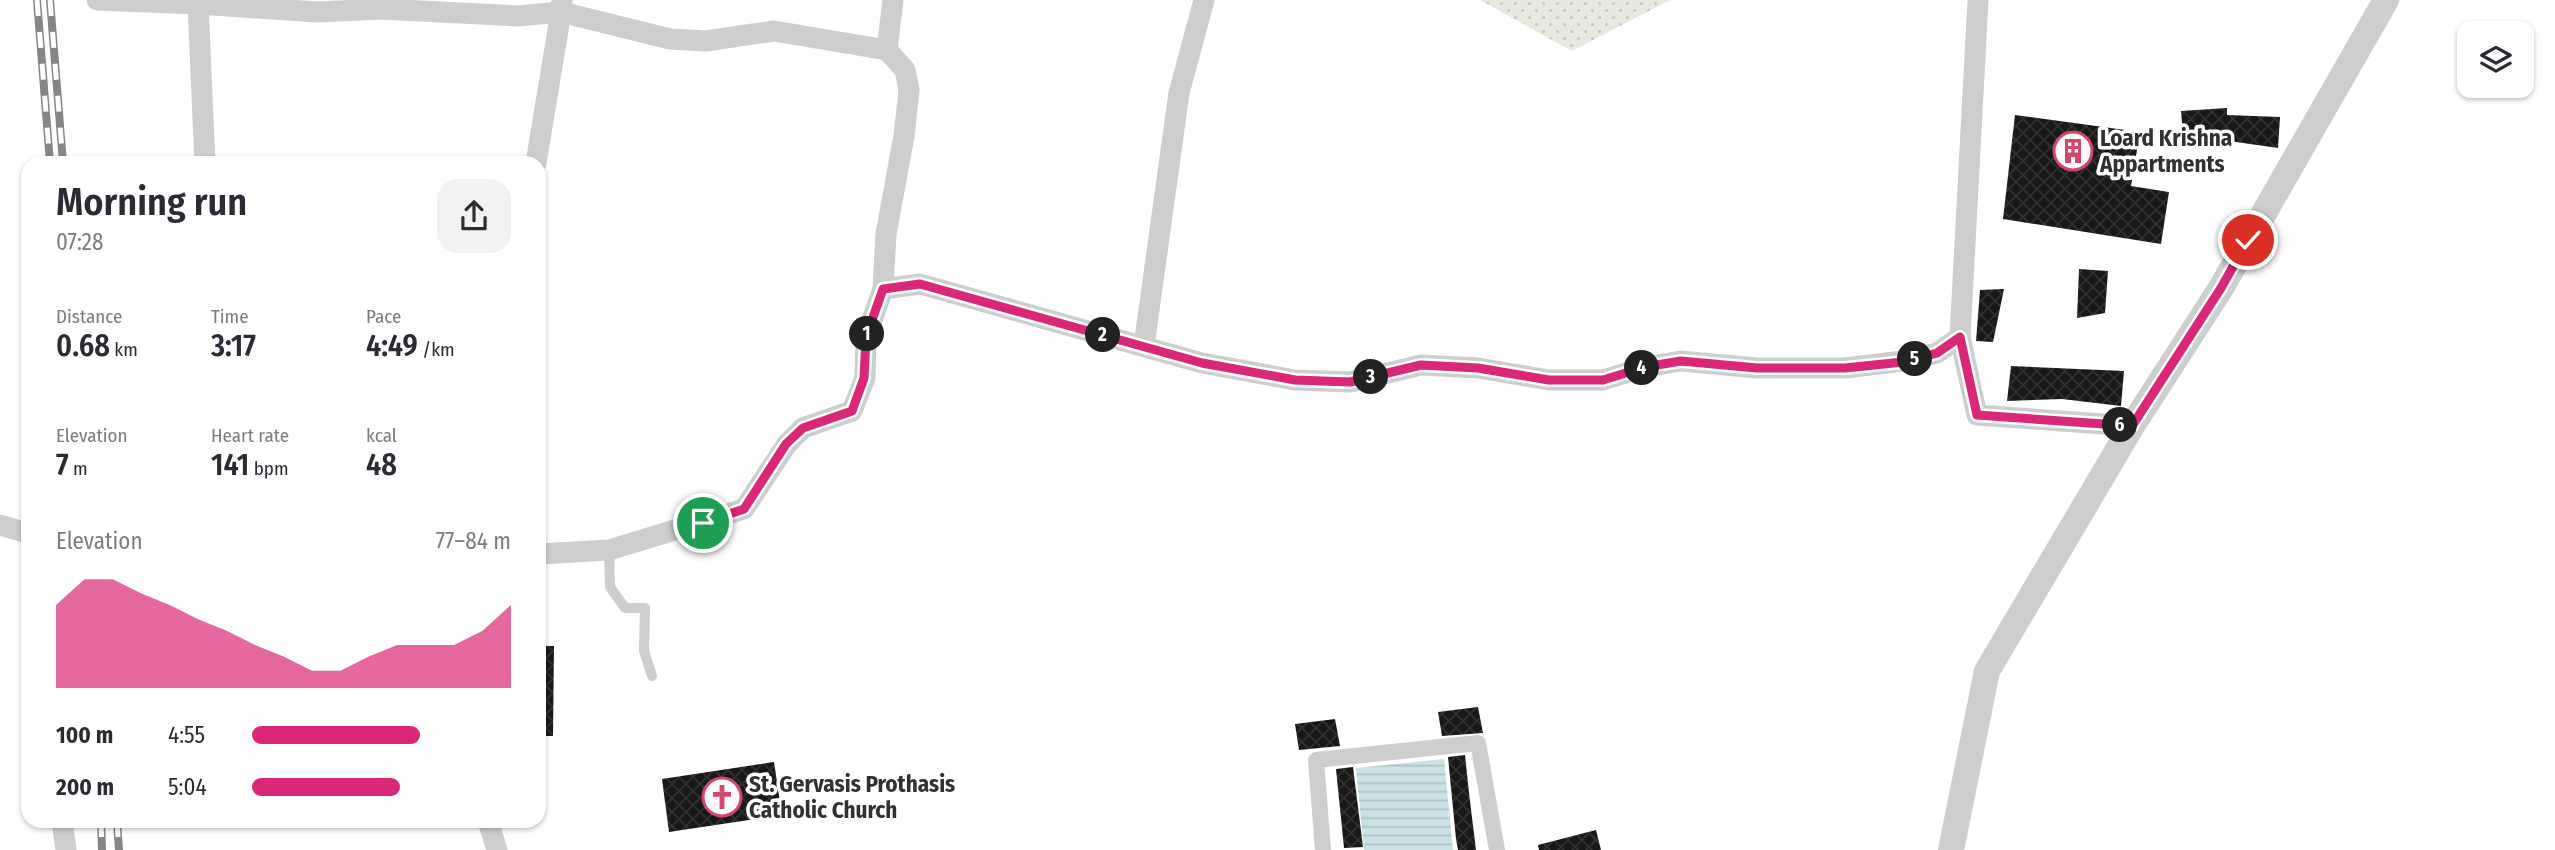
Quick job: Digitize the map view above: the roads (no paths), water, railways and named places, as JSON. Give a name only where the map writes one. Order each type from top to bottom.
[{"type":"street","points":[[97,0],[317,12],[381,9],[518,16],[561,6],[670,39],[706,41],[774,32],[887,50],[905,70],[909,90],[904,136],[886,233],[883,289],[866,337],[864,378],[852,411],[803,428],[786,444],[744,509],[609,550],[546,554]]},
{"type":"street","points":[[887,50],[892,0]]},
{"type":"street","points":[[1144,346],[1180,93],[1204,0]]},
{"type":"street","points":[[1978,0],[1960,337],[1977,415],[2132,426]]},
{"type":"street","points":[[1951,850],[1987,671],[2132,426],[2221,288],[2386,0]]},
{"type":"street","points":[[198,4],[205,156]]},
{"type":"street","points":[[537,156],[561,6]]},
{"type":"street","points":[[883,289],[920,284],[1202,363],[1295,380],[1350,382],[1421,365],[1445,365],[1549,380],[1603,380],[1645,367],[1681,361],[1757,368],[1845,368],[1903,362],[1937,353],[1960,337]]},
{"type":"street","points":[[0,525],[21,531]]},
{"type":"street","points":[[1323,850],[1315,760],[1478,743],[1497,850]]},
{"type":"street","points":[[63,828],[66,850]]},
{"type":"street","points":[[490,828],[497,850]]},
{"type":"lane","points":[[609,550],[610,587],[625,608],[645,608],[644,651],[652,676]]},
{"type":"water","points":[[1444,759],[1453,850],[1364,850],[1356,768]]},
{"type":"railway","points":[[37,0],[49,156]]},
{"type":"railway","points":[[50,0],[62,156]]},
{"type":"railway","points":[[101,828],[102,850]]},
{"type":"railway","points":[[117,828],[119,850]]},
{"type":"place","name":"Loard Krishna Appartments","points":[[2073,151]]},
{"type":"place","name":"St. Gervasis Prothasis Catholic Church","points":[[722,797]]}]
